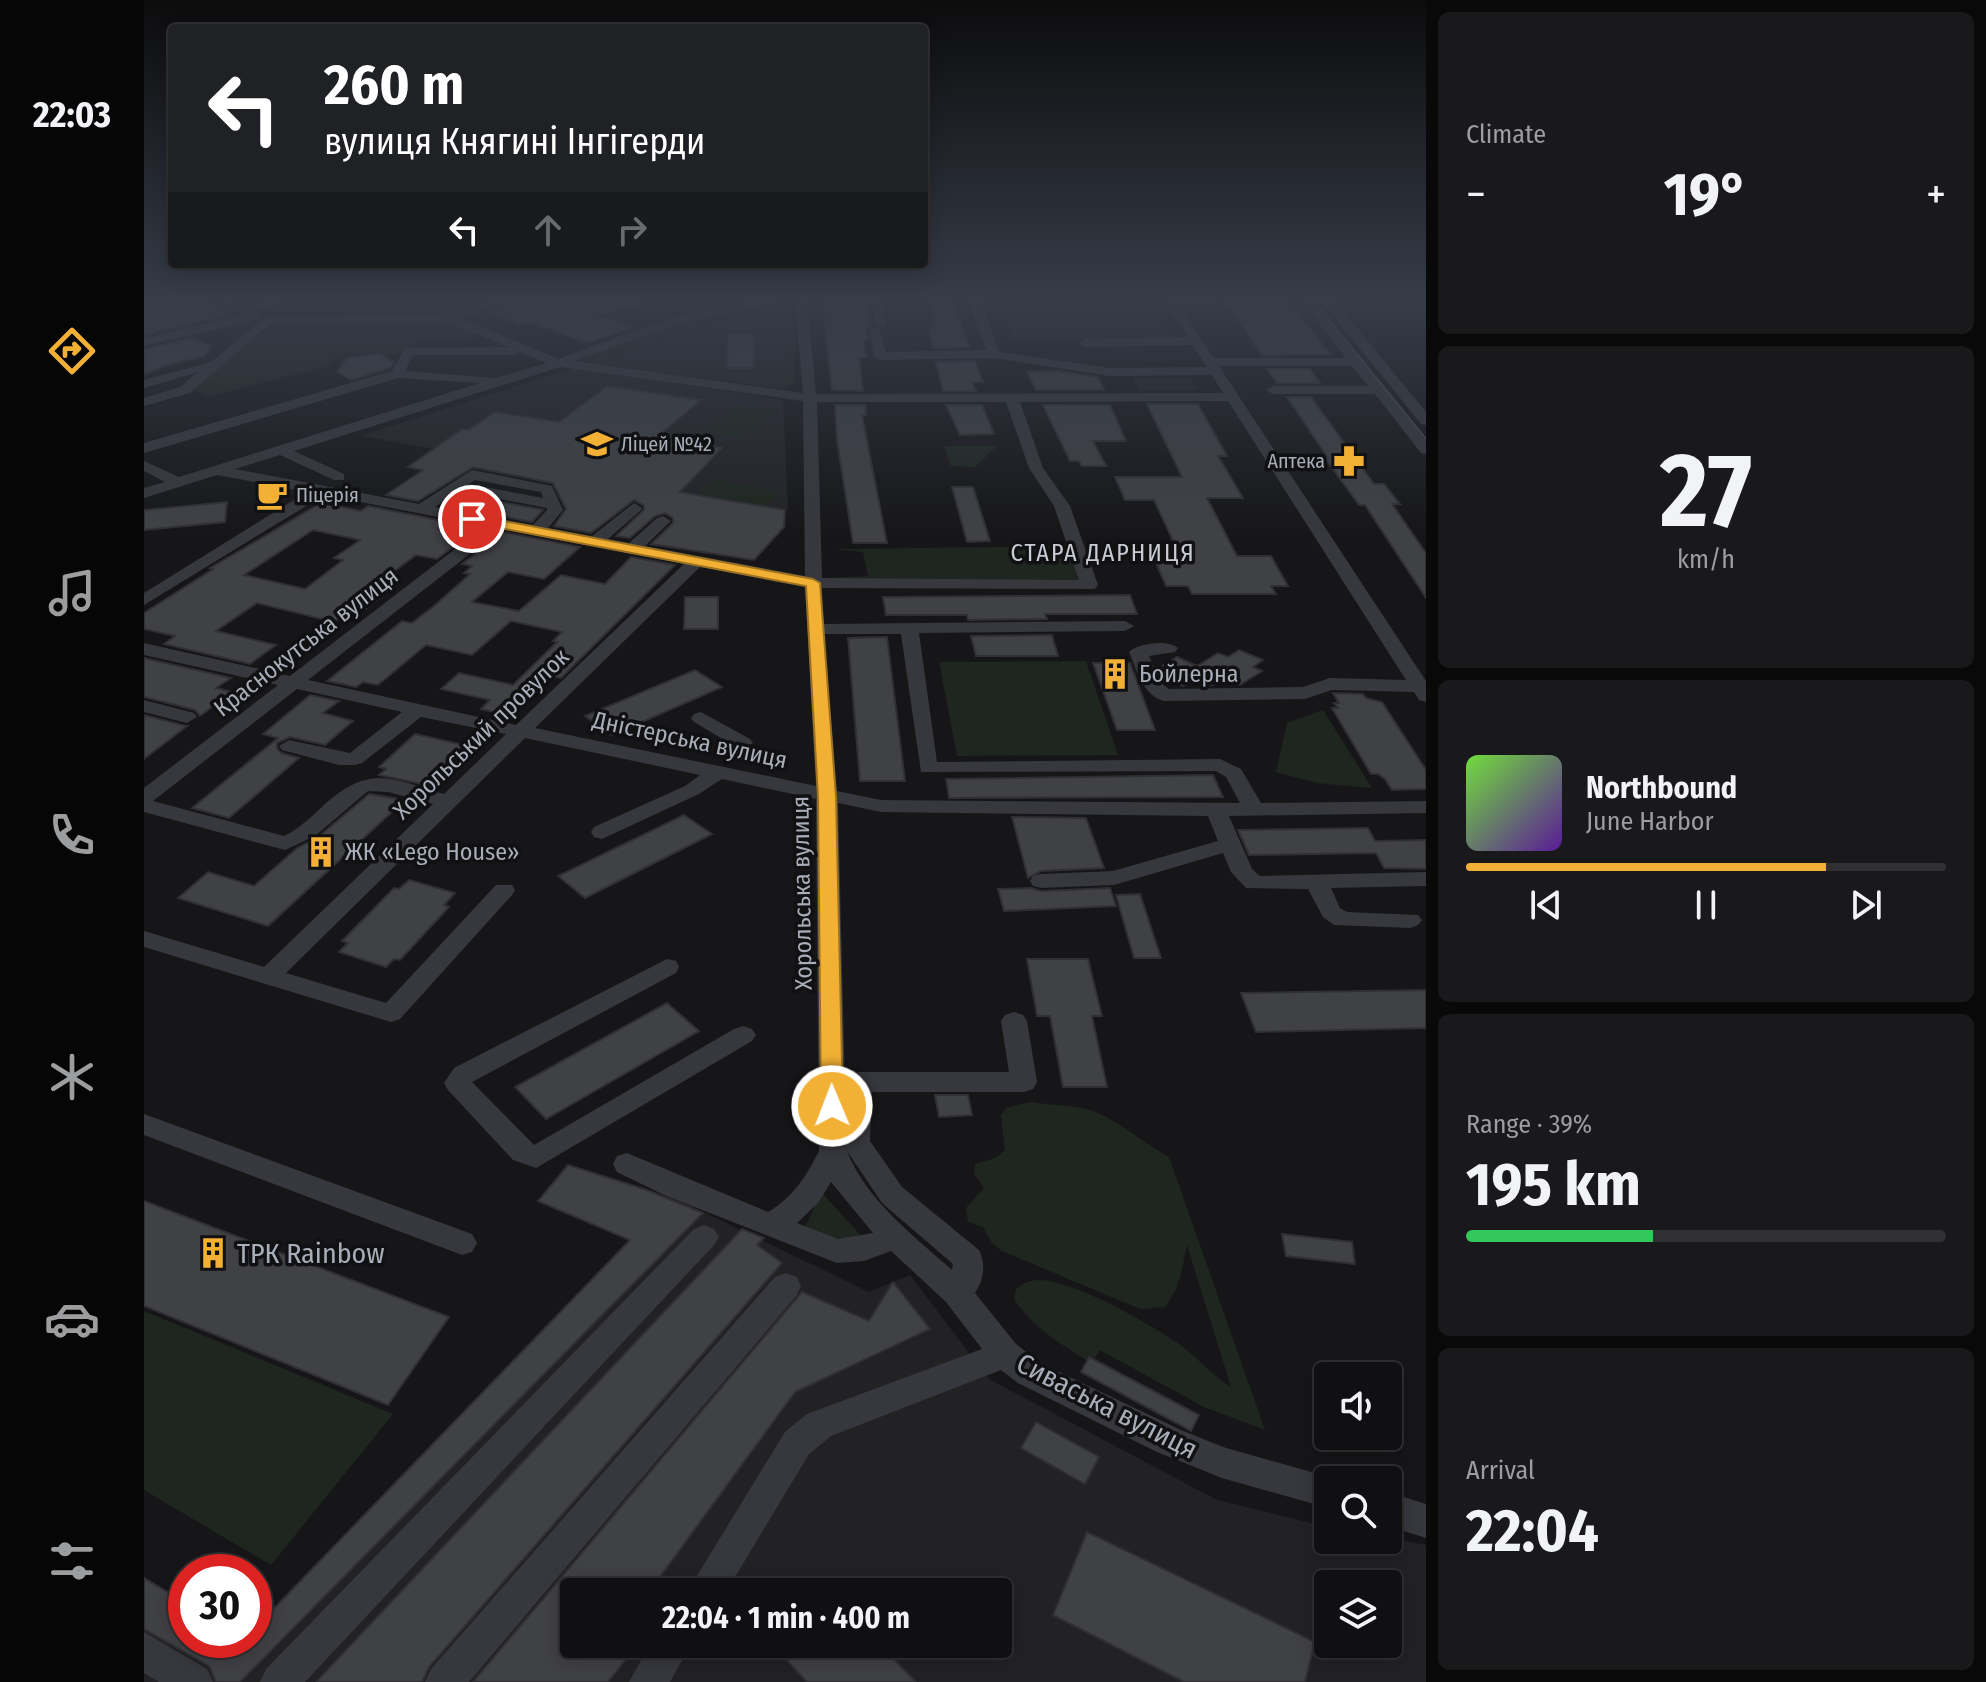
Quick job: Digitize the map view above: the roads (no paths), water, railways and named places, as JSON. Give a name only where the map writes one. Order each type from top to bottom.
[{"type":"street","points":[[144,384],[167,377]]},
{"type":"street","points":[[144,402],[185,390],[199,377]]},
{"type":"street","points":[[144,449],[385,377]]},
{"type":"street","points":[[460,377],[505,380]]},
{"type":"street","points":[[144,493],[513,377]]},
{"type":"street","points":[[663,377],[810,398],[875,392],[1137,397],[1237,403]]},
{"type":"street","points":[[751,377],[753,390]]},
{"type":"street","name":"Хорольська вулиця","points":[[808,377],[814,629],[827,797],[833,1151]]},
{"type":"street","points":[[1125,377],[1137,397]]},
{"type":"street","points":[[1220,377],[1423,691]]},
{"type":"street","points":[[1368,377],[1426,450]]},
{"type":"street","points":[[1397,377],[1426,421]]},
{"type":"street","points":[[1273,390],[1378,390]]},
{"type":"street","points":[[214,470],[813,583],[1089,585],[1062,506],[1036,468],[1011,396]]},
{"type":"street","points":[[1147,410],[1237,403]]},
{"type":"street","points":[[327,417],[349,429]]},
{"type":"street","points":[[144,600],[339,477],[280,450]]},
{"type":"street","points":[[144,465],[177,482]]},
{"type":"street","points":[[420,510],[455,486],[553,505],[555,510],[537,531]]},
{"type":"street","points":[[595,542],[634,508]]},
{"type":"street","points":[[633,549],[663,521]]},
{"type":"street","name":"Краснокутська вулиця","points":[[144,798],[498,524]]},
{"type":"street","name":"Хорольський провулок","points":[[268,977],[696,561]]},
{"type":"street","points":[[814,629],[1125,626]]},
{"type":"street","points":[[909,629],[928,768],[1220,765],[1234,773],[1254,809]]},
{"type":"street","points":[[1169,648],[1138,652],[1153,686],[1164,695],[1305,693],[1330,684],[1423,691]]},
{"type":"street","name":"Дністерська вулиця","points":[[144,649],[417,710],[881,806],[1216,810],[1426,807]]},
{"type":"street","points":[[144,706],[187,717]]},
{"type":"street","points":[[289,746],[339,759],[355,759],[417,710]]},
{"type":"street","points":[[701,718],[743,743]]},
{"type":"street","points":[[602,832],[692,790],[717,773]]},
{"type":"street","points":[[144,805],[285,843],[303,836],[362,786],[378,784],[448,802]]},
{"type":"street","points":[[1216,810],[1242,872],[1254,883],[1426,879]]},
{"type":"street","points":[[1041,881],[1114,878],[1231,844]]},
{"type":"street","points":[[1316,882],[1331,912],[1342,920],[1410,920]]},
{"type":"street","points":[[144,939],[391,1013],[504,890]]},
{"type":"street","points":[[667,967],[472,1070],[457,1083],[523,1152],[536,1157],[743,1035]]},
{"type":"street","points":[[957,1293],[967,1281],[968,1259],[892,1195],[856,1142],[859,1082],[1024,1082],[1014,1021]]},
{"type":"street","points":[[144,1124],[462,1243]]},
{"type":"street","points":[[767,1225],[789,1216],[807,1198],[833,1151]]},
{"type":"street","name":"Сиваська вулиця","points":[[833,1151],[843,1177],[895,1237],[957,1293],[1005,1354],[1029,1373],[1169,1441],[1222,1462],[1314,1488]]},
{"type":"street","points":[[627,1164],[674,1187],[837,1251],[864,1249],[895,1237]]},
{"type":"street","points":[[279,1682],[704,1237]]},
{"type":"street","points":[[444,1682],[786,1286]]},
{"type":"street","points":[[714,1578],[797,1443],[819,1425],[1005,1354]]},
{"type":"street","points":[[1402,1513],[1426,1521]]},
{"type":"street","points":[[144,1651],[194,1682]]},
{"type":"street","points":[[648,1682],[663,1658]]},
{"type":"tram line","points":[[1376,377],[1426,439]]},
{"type":"place","name":"Ліцей №42","points":[[597,444]]},
{"type":"place","name":"Аптека","points":[[1349,461]]},
{"type":"place","name":"Піцерія","points":[[272,495]]},
{"type":"place","name":"Бойлерна","points":[[1115,674]]},
{"type":"place","name":"ЖК «Lego House»","points":[[321,852]]},
{"type":"place","name":"ТРК Rainbow","points":[[213,1253]]},
{"type":"district","name":"СТАРА ДАРНИЦЯ","points":[[1103,553]]}]
